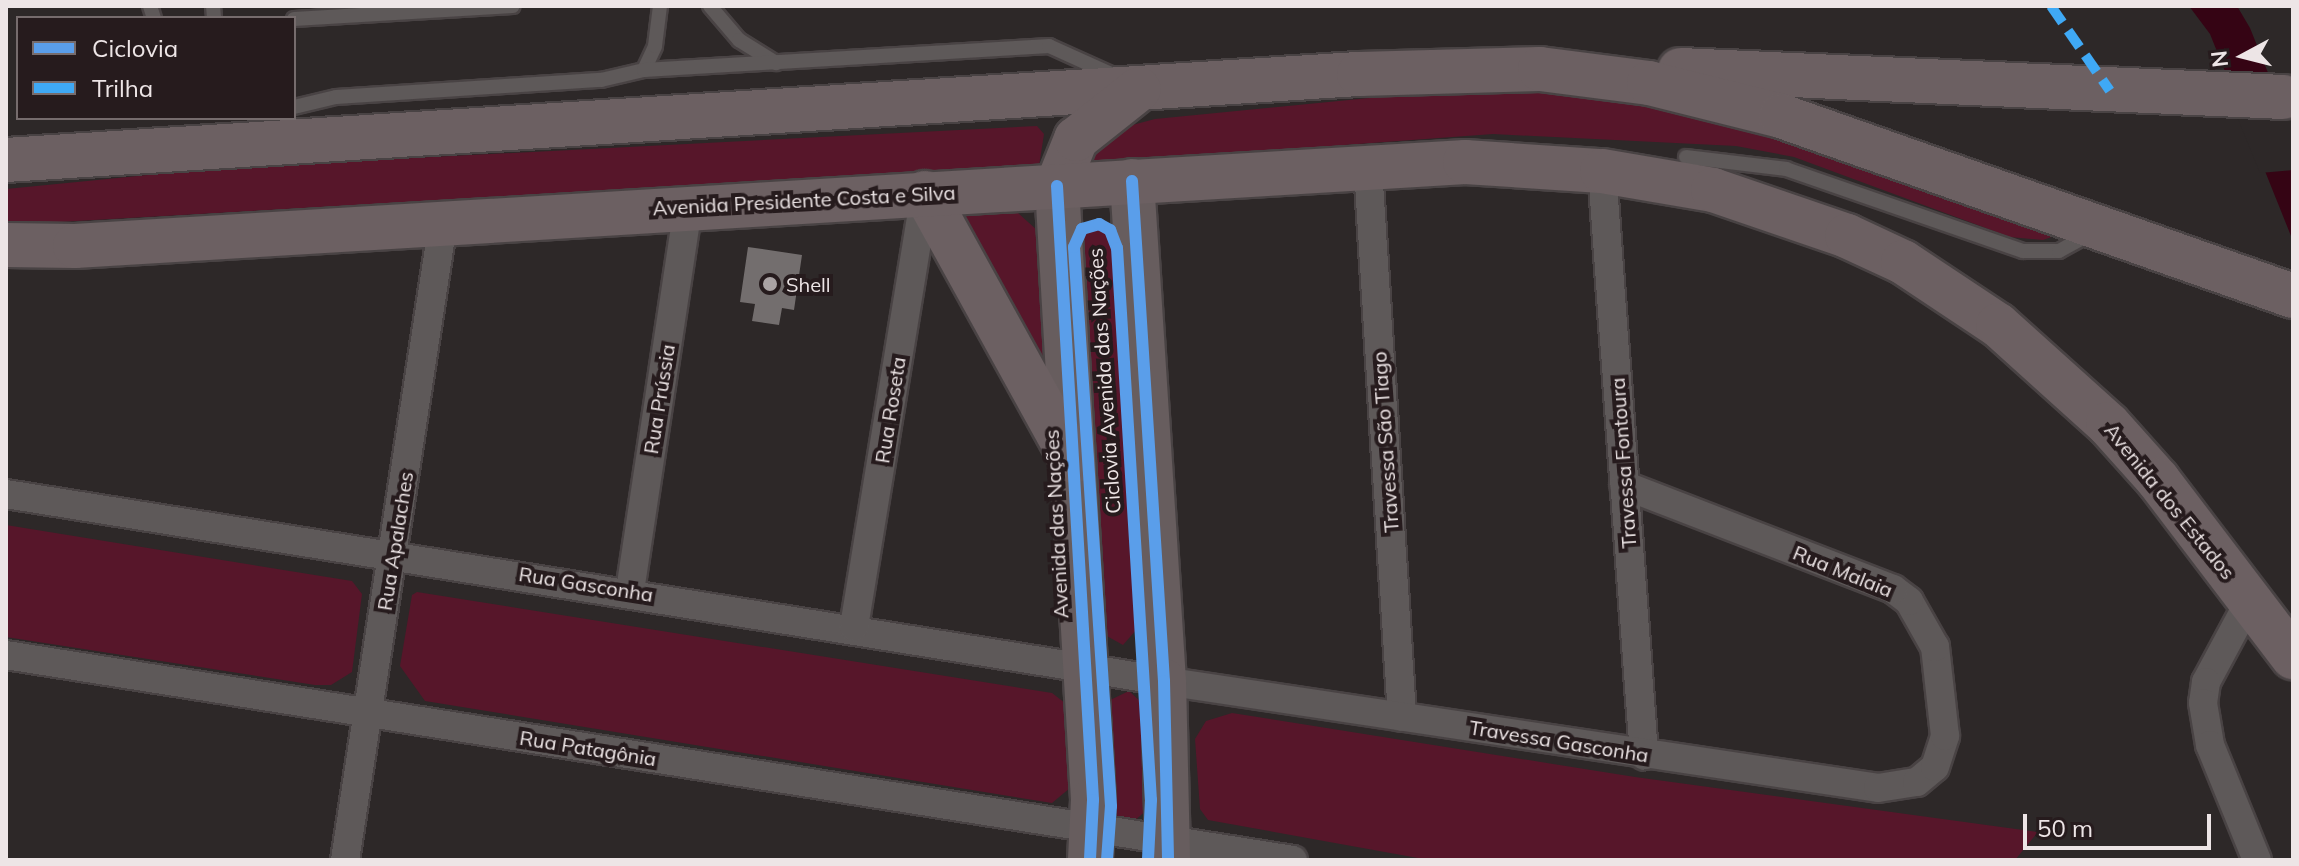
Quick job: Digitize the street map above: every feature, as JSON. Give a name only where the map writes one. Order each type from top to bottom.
[{"type":"highway","points":[[6,160],[247,135],[1139,89],[1485,67],[1593,74],[1696,70],[2283,97]]},
{"type":"highway","points":[[1593,74],[1781,116],[2293,296]]},
{"type":"highway","points":[[1057,186],[1076,139],[1139,89]]},
{"type":"highway","name":"Avenida Presidente Costa e Silva","points":[[6,245],[75,246],[1465,162],[1602,171]]},
{"type":"highway","name":"Avenida dos Estados","points":[[1602,171],[1713,190],[1788,213],[1903,262],[1952,292],[2009,334],[2108,424],[2158,480],[2293,657]]},
{"type":"highway","points":[[925,193],[1073,461]]},
{"type":"main road","points":[[1132,181],[1164,681],[1168,850]]},
{"type":"main road","name":"Avenida das Nações","points":[[1057,186],[1085,665],[1092,843]]},
{"type":"street","name":"Travessa São Tiago","points":[[1368,167],[1402,717]]},
{"type":"street","name":"Travessa Fontoura","points":[[1602,171],[1644,755]]},
{"type":"street","name":"Rua Roseta","points":[[854,627],[925,193]]},
{"type":"street","name":"Rua Prússia","points":[[630,591],[688,207]]},
{"type":"street","name":"Rua Apalaches","points":[[345,860],[443,223]]},
{"type":"street","name":"Rua Malaia","points":[[1624,485],[1893,589],[1909,601],[1935,647],[1945,736],[1942,755]]},
{"type":"street","name":"Rua Gasconha","points":[[6,494],[854,627],[1164,681]]},
{"type":"street","points":[[2250,600],[2206,682],[2203,703],[2210,745],[2257,860]]},
{"type":"street","name":"Rua Patagônia","points":[[6,655],[369,713],[1092,843],[1293,860]]},
{"type":"street","name":"Travessa Gasconha","points":[[1164,681],[1644,755],[1892,789],[1917,782],[1942,755]]},
{"type":"lane","points":[[296,19],[513,6]]},
{"type":"lane","points":[[644,70],[655,46],[660,6]]},
{"type":"lane","points":[[710,6],[739,40],[776,63]]},
{"type":"lane","points":[[296,107],[336,97],[601,80],[644,70],[1049,46],[1139,89]]},
{"type":"lane","points":[[1686,157],[1786,169],[2037,254],[2059,251],[2101,227]]},
{"type":"shaded area","points":[[2189,6],[2237,6],[2250,28],[2293,135],[2293,241],[2210,34]]},
{"type":"shaded area","points":[[1481,87],[1644,98],[1780,132],[2057,235],[2043,240],[2010,237],[1794,157],[1736,146],[1493,134],[1090,164],[1092,152],[1125,127],[1155,119]]},
{"type":"shaded area","points":[[1037,126],[1044,134],[1039,166],[6,225],[6,189],[219,168]]},
{"type":"shaded area","points":[[1018,213],[1038,231],[1045,352],[1041,358],[959,216]]},
{"type":"shaded area","points":[[1098,227],[1108,232],[1114,248],[1137,629],[1123,645],[1105,635],[1080,235]]},
{"type":"shaded area","points":[[6,525],[352,581],[362,594],[352,672],[331,685],[315,685],[6,637]]},
{"type":"shaded area","points":[[417,592],[1052,693],[1065,703],[1070,788],[1052,803],[425,701],[400,666],[412,595]]},
{"type":"shaded area","points":[[1129,691],[1142,703],[1147,810],[1134,821],[1118,817],[1114,810],[1108,701]]},
{"type":"shaded area","points":[[1232,713],[1635,777],[2038,832],[2015,860],[1429,860],[1208,820],[1200,809],[1195,739],[1206,721]]},
{"type":"pier","points":[[2222,80],[2272,81],[2293,126],[2293,170],[2260,173]]},
{"type":"building","name":"Shell","points":[[748,247],[802,255],[794,310],[782,308],[779,325],[752,321],[755,304],[740,302]]},
{"type":"marked path","points":[[2051,6],[2110,91]]},
{"type":"cycle path","points":[[1132,181],[1164,681],[1168,860]]},
{"type":"cycle path","points":[[1057,186],[1093,800],[1090,860]]},
{"type":"cycle path","name":"Ciclovia Avenida das Nações","points":[[1107,860],[1111,806],[1074,247],[1082,229],[1099,224],[1110,230],[1117,248],[1151,800],[1148,860]]},
{"type":"place","name":"Shell","points":[[770,284]]}]
